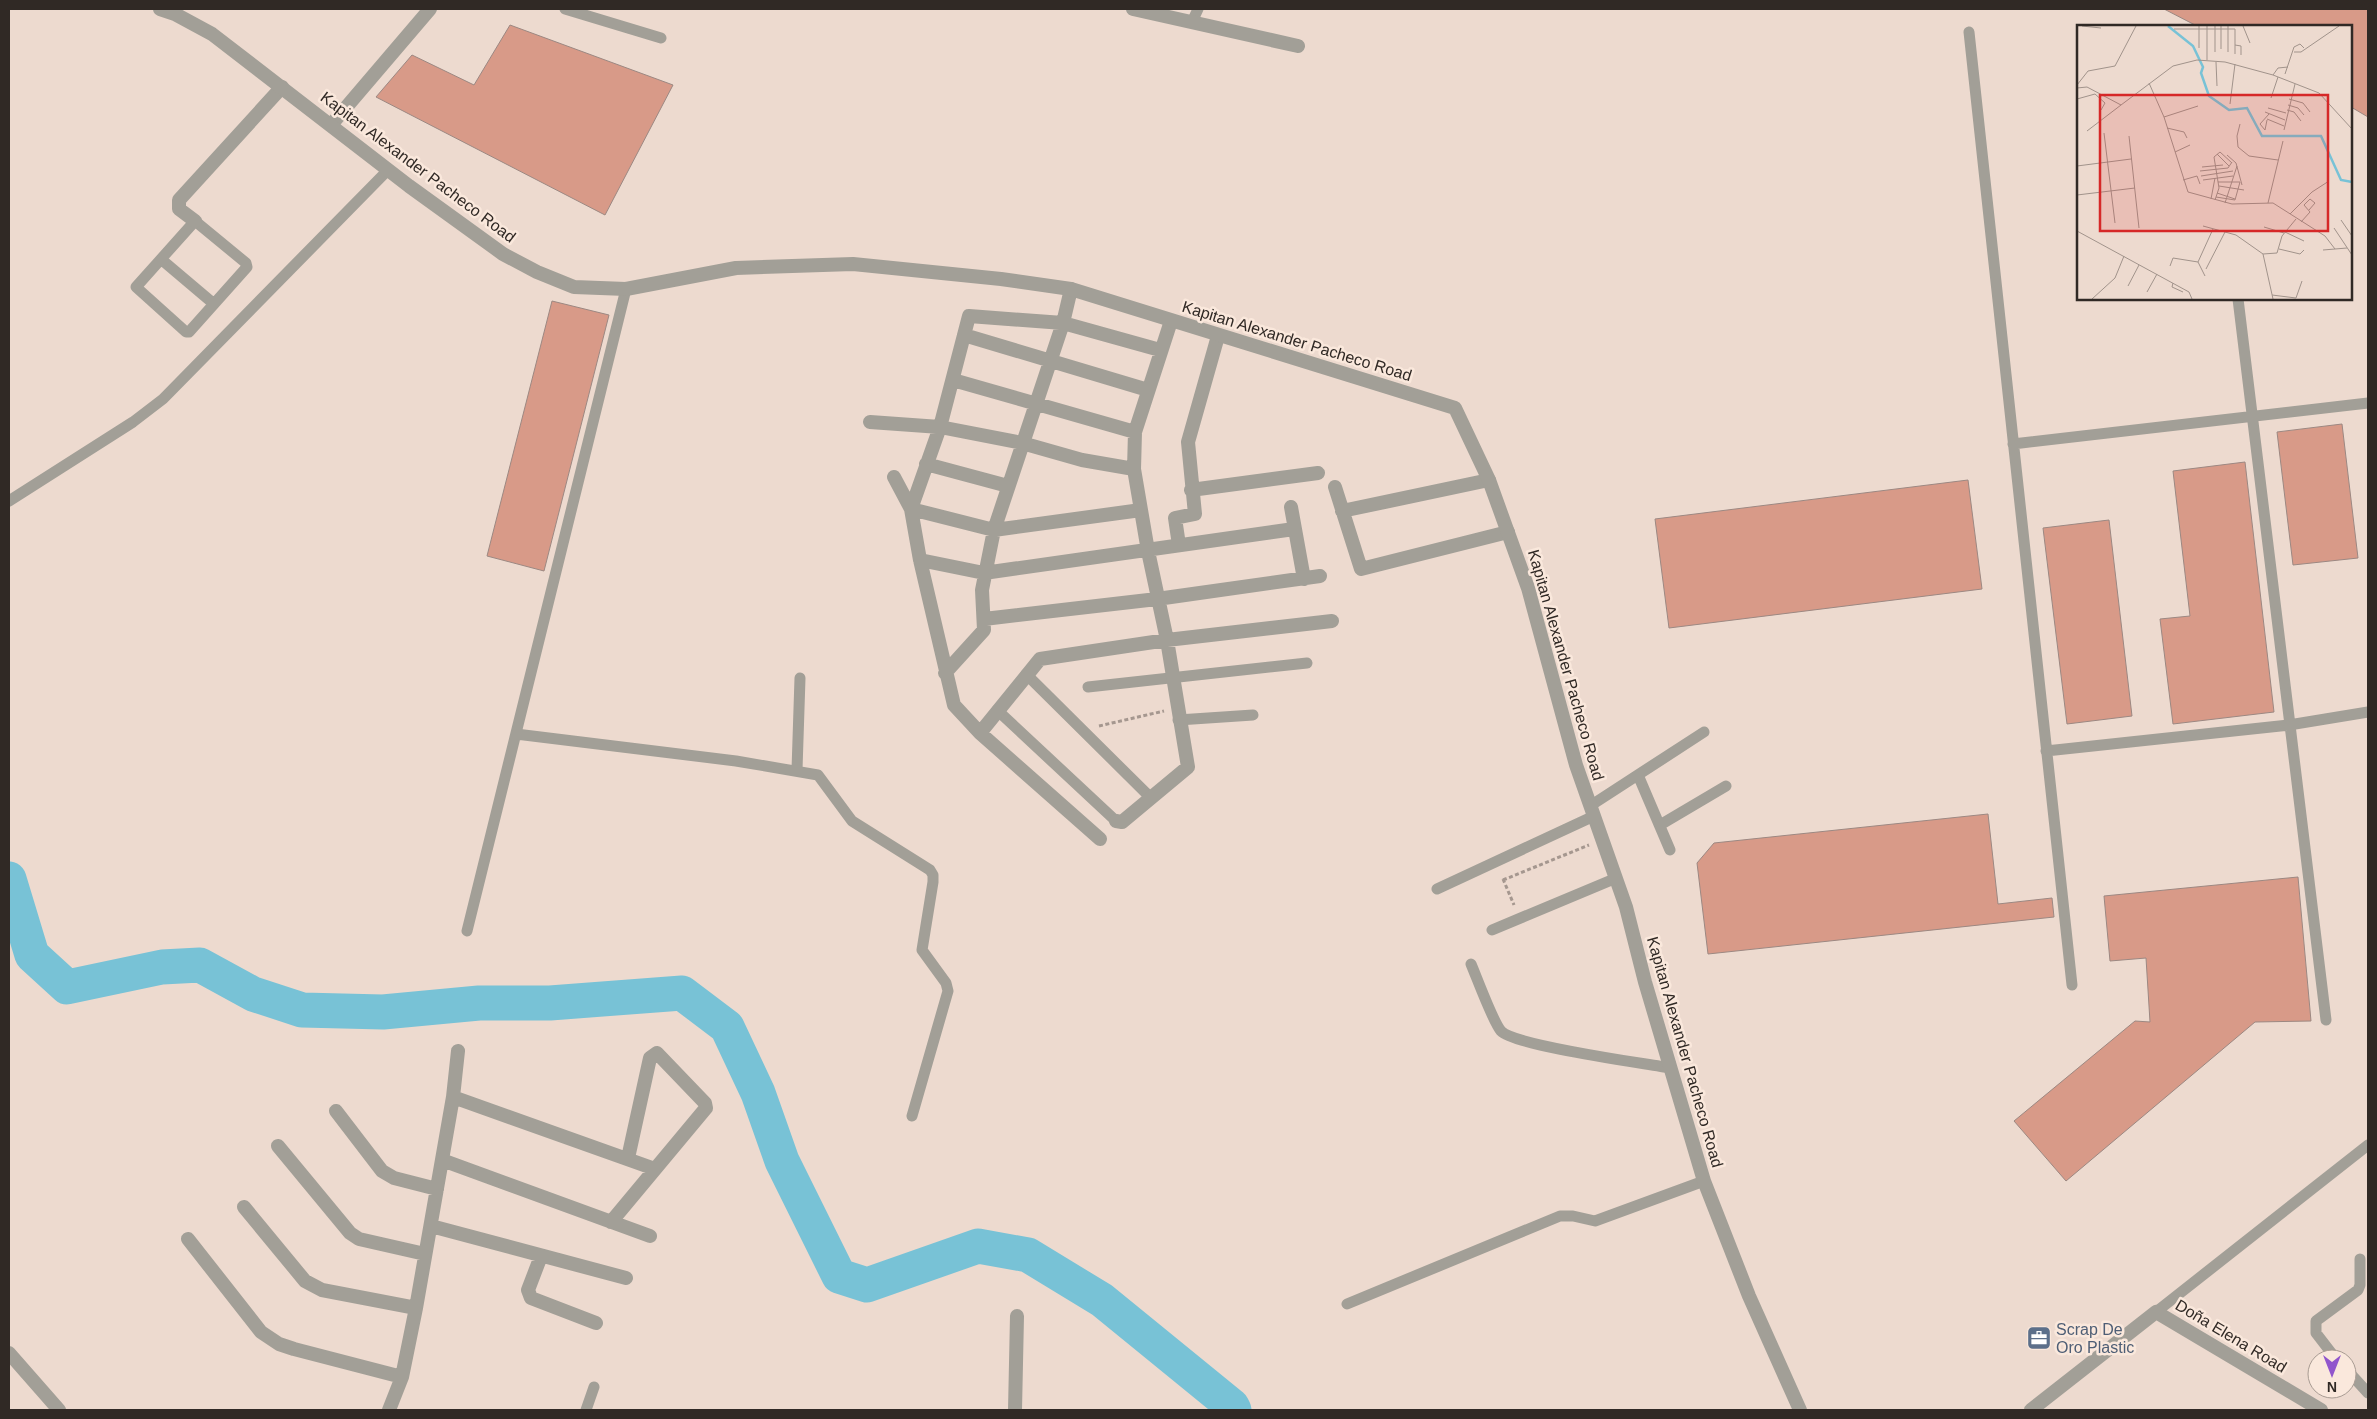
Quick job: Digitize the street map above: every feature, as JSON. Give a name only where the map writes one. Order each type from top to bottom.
[{"type":"street","name":"Kapitan Alexander Pacheco Road","points":[[160,9],[175,14],[212,34],[388,170],[503,254],[537,272],[574,287],[626,288],[736,268],[854,264],[1071,289],[1455,408],[1488,480],[1528,588],[1576,765],[1614,879],[1626,907],[1670,1068],[1704,1181],[1749,1296],[1800,1410]]},
{"type":"street","points":[[331,125],[430,9]]},
{"type":"street","points":[[1134,9],[1195,15],[1298,46]]},
{"type":"street","points":[[195,221],[178,209],[180,200],[282,87]]},
{"type":"street","points":[[945,672],[984,630],[982,590],[994,530],[1063,323],[1071,289]]},
{"type":"street","points":[[911,509],[940,427],[969,316],[1063,323],[1160,350]]},
{"type":"street","points":[[1116,821],[1122,822],[1188,767],[1177,714],[1167,640],[1157,599],[1134,469],[1135,432],[1171,320]]},
{"type":"street","points":[[964,335],[1148,390]]},
{"type":"street","points":[[1179,545],[1174,519],[1195,514],[1191,490],[1188,442],[1218,336]]},
{"type":"street","points":[[952,380],[1135,432]]},
{"type":"street","points":[[870,422],[940,427],[1022,443],[1082,460],[1134,469]]},
{"type":"street","points":[[926,464],[1008,486]]},
{"type":"street","points":[[1191,490],[1318,473]]},
{"type":"street","points":[[894,477],[911,509],[920,560],[954,704],[980,733],[1100,839]]},
{"type":"street","points":[[1342,511],[1488,480]]},
{"type":"street","points":[[1336,487],[1355,570],[1508,532]]},
{"type":"street","points":[[1291,507],[1304,579]]},
{"type":"street","points":[[911,509],[994,530],[1141,510]]},
{"type":"street","points":[[920,560],[984,573],[1294,529]]},
{"type":"street","points":[[984,619],[1157,599],[1320,576]]},
{"type":"street","points":[[980,733],[1040,659],[1167,640],[1332,620]]},
{"type":"street","points":[[389,1410],[402,1377],[416,1308],[453,1097],[458,1051]]},
{"type":"street","points":[[611,1222],[706,1108],[705,1103],[657,1053],[650,1058],[628,1158]]},
{"type":"street","points":[[453,1097],[655,1169]]},
{"type":"street","points":[[336,1111],[382,1171],[394,1178],[437,1189]]},
{"type":"street","points":[[278,1146],[350,1234],[359,1238],[425,1254]]},
{"type":"street","points":[[442,1160],[650,1236]]},
{"type":"street","points":[[244,1207],[305,1281],[322,1290],[416,1308]]},
{"type":"street","points":[[431,1226],[626,1278]]},
{"type":"street","points":[[188,1239],[261,1332],[267,1336],[294,1349],[402,1377]]},
{"type":"street","points":[[541,1256],[528,1290],[529,1296],[596,1323]]},
{"type":"street","name":"Doña Elena Road","points":[[2031,1410],[2156,1312],[2321,1410]]},
{"type":"street","points":[[1014,1410],[1017,1316]]},
{"type":"street","points":[[9,1353],[59,1410]]},
{"type":"lane","points":[[565,9],[661,38]]},
{"type":"lane","points":[[1969,32],[2012,444],[2072,985]]},
{"type":"lane","points":[[9,501],[133,422],[164,399],[388,170]]},
{"type":"lane","points":[[195,221],[247,265],[192,331],[186,332],[137,290],[137,285],[162,260],[195,221]]},
{"type":"lane","points":[[162,260],[214,304]]},
{"type":"lane","points":[[467,931],[626,288]]},
{"type":"lane","points":[[2238,300],[2326,1020]]},
{"type":"lane","points":[[2012,444],[2368,403]]},
{"type":"lane","points":[[1088,687],[1307,663]]},
{"type":"lane","points":[[1026,674],[1150,797]]},
{"type":"lane","points":[[797,770],[800,678]]},
{"type":"lane","points":[[997,710],[1116,821]]},
{"type":"lane","points":[[2046,750],[2289,725],[2368,712]]},
{"type":"lane","points":[[1177,714],[1253,715]]},
{"type":"lane","points":[[1437,889],[1493,863],[1592,811],[1638,775],[1704,732]]},
{"type":"lane","points":[[516,734],[797,770],[818,775],[852,821],[930,870],[933,876],[922,950],[946,983],[948,991],[912,1116]]},
{"type":"lane","points":[[1638,775],[1670,850]]},
{"type":"lane","points":[[1660,825],[1726,786]]},
{"type":"lane","points":[[1492,930],[1519,917],[1614,879]]},
{"type":"lane","points":[[1471,964],[1502,1031],[1515,1038],[1540,1045],[1670,1068]]},
{"type":"lane","points":[[2156,1312],[2368,1145]]},
{"type":"lane","points":[[1347,1304],[1560,1216],[1573,1216],[1595,1221],[1704,1181]]},
{"type":"lane","points":[[2328,1349],[2316,1333],[2316,1321],[2358,1290],[2360,1284],[2360,1260]]},
{"type":"lane","points":[[2357,1381],[2368,1393]]},
{"type":"lane","points":[[586,1410],[594,1387]]},
{"type":"path","points":[[1084,730],[1177,714]]},
{"type":"path","points":[[1503,880],[1601,840]]},
{"type":"path","points":[[1493,863],[1503,880],[1519,917]]},
{"type":"building","points":[[2164,9],[2368,9],[2368,117],[2352,108],[2352,25],[2195,25]]},
{"type":"building","points":[[510,25],[673,85],[605,215],[376,97],[412,55],[474,85]]},
{"type":"building","points":[[552,301],[609,315],[544,571],[487,556]]},
{"type":"building","points":[[2342,424],[2358,558],[2293,565],[2277,432]]},
{"type":"building","points":[[2245,462],[2274,712],[2173,724],[2160,619],[2190,616],[2173,471]]},
{"type":"building","points":[[1968,480],[1982,589],[1669,628],[1655,519]]},
{"type":"building","points":[[2109,520],[2132,716],[2067,724],[2043,528]]},
{"type":"building","points":[[1988,814],[1998,904],[2052,898],[2054,917],[1708,954],[1697,863],[1714,843]]},
{"type":"building","points":[[2298,877],[2311,1021],[2255,1022],[2066,1181],[2014,1121],[2135,1021],[2150,1022],[2146,958],[2110,961],[2104,896]]},
{"type":"waterway","points":[[9,879],[32,955],[67,987],[162,967],[200,965],[253,994],[302,1010],[383,1012],[479,1003],[550,1003],[682,993],[727,1027],[758,1093],[782,1161],[839,1276],[867,1285],[978,1246],[1028,1255],[1102,1300],[1232,1406],[1234,1410]]},
{"type":"place","name":"Scrap De Oro Plastic","points":[[2039,1338]]}]
